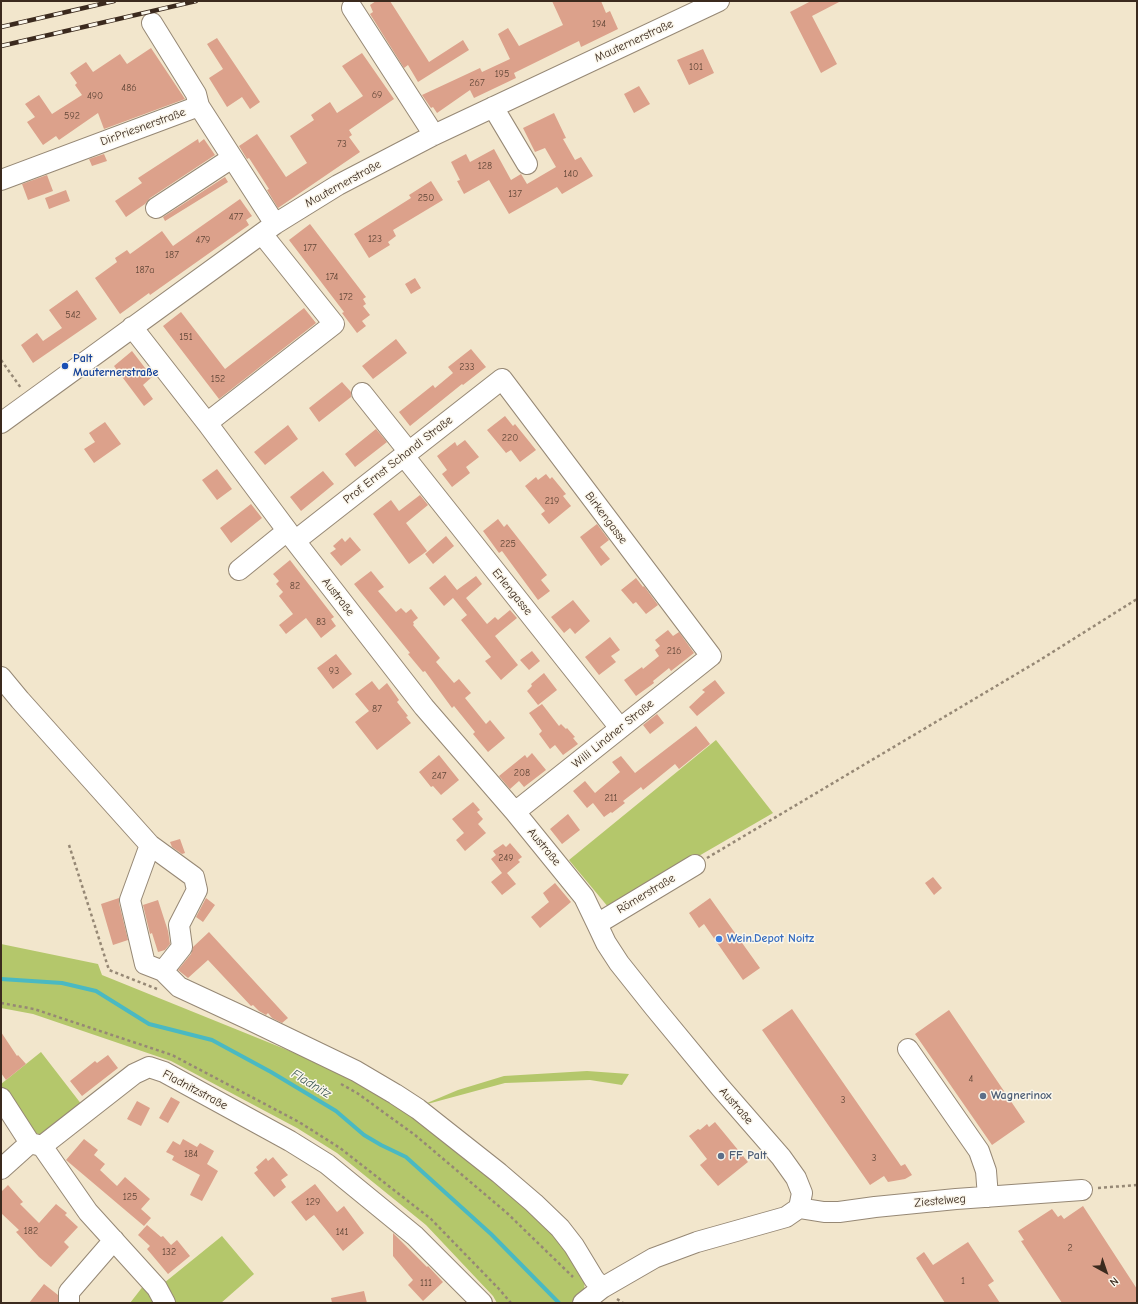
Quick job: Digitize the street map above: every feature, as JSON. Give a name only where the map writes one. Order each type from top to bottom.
[{"type":"street","name":"Mauternerstraße","points":[[1,423],[268,229],[338,185],[434,135],[719,1]]},
{"type":"street","points":[[352,8],[434,135]]},
{"type":"street","points":[[152,23],[196,94],[199,106]]},
{"type":"street","name":"Dir.Priesnerstraße","points":[[1,180],[199,106],[232,158],[268,229],[334,324],[207,423]]},
{"type":"street","points":[[493,107],[527,164]]},
{"type":"street","points":[[156,208],[232,158]]},
{"type":"street","name":"Austraße","points":[[132,327],[207,423],[291,536],[424,707],[515,812],[584,897],[606,943],[645,996],[796,1178],[802,1193],[799,1208]]},
{"type":"street","name":"Prof. Ernst Schandl Straße","points":[[239,570],[291,536],[406,454],[502,379]]},
{"type":"street","name":"Birkengasse","points":[[502,379],[711,656]]},
{"type":"street","name":"Erlengasse","points":[[362,393],[406,454],[620,728]]},
{"type":"street","name":"Willi Lindner Straße","points":[[515,812],[711,656]]},
{"type":"street","points":[[1,676],[20,700],[150,845],[194,877],[197,890],[180,925],[182,947],[163,971]]},
{"type":"street","points":[[150,845],[130,900],[145,964],[163,971],[179,987],[356,1072],[412,1105],[499,1173],[560,1228],[574,1246],[594,1279],[592,1295]]},
{"type":"street","name":"Römerstraße","points":[[597,924],[695,865]]},
{"type":"street","points":[[908,1049],[979,1151],[986,1171],[988,1197]]},
{"type":"street","name":"Fladnitzstraße","points":[[1,1169],[134,1074],[149,1067],[164,1072],[283,1137],[327,1164],[415,1236],[482,1303]]},
{"type":"street","points":[[1,1098],[88,1212],[157,1288],[165,1303]]},
{"type":"street","name":"Ziestelweg","points":[[799,1208],[824,1212],[839,1212],[875,1207],[1082,1190]]},
{"type":"street","points":[[592,1295],[654,1258],[697,1242],[786,1217],[799,1208]]},
{"type":"street","points":[[68,1303],[69,1292],[114,1240]]},
{"type":"path","points":[[1,360],[31,402]]},
{"type":"path","points":[[695,865],[1040,660],[1137,599]]},
{"type":"path","points":[[69,845],[109,970],[161,990],[179,987]]},
{"type":"path","points":[[1,1003],[34,1009],[172,1055]]},
{"type":"path","points":[[338,1082],[357,1093],[415,1135],[507,1213],[592,1295]]},
{"type":"path","points":[[1082,1190],[1137,1185]]},
{"type":"green space","points":[[716,740],[773,813],[609,908],[569,860]]},
{"type":"green space","points":[[1,944],[98,964],[102,975],[317,1062],[393,1097],[556,1232],[585,1278],[584,1292],[571,1303],[497,1303],[493,1296],[426,1225],[337,1153],[297,1128],[171,1061],[33,1014],[1,1008]]},
{"type":"green space","points":[[41,1052],[82,1105],[45,1135],[33,1133],[1,1086],[1,1084]]},
{"type":"green space","points":[[587,1071],[629,1074],[622,1085],[590,1080],[505,1083],[420,1106],[458,1090],[504,1076]]},
{"type":"green space","points":[[222,1236],[254,1274],[221,1303],[174,1303],[164,1283]]},
{"type":"green space","points":[[144,1285],[154,1303],[130,1303]]},
{"type":"building","points":[[376,1],[390,1],[429,62],[463,40],[469,50],[418,82],[408,65],[404,68],[370,14],[373,12],[370,5]]},
{"type":"building","points":[[552,1],[601,1],[606,13],[610,11],[618,29],[581,47],[579,41],[514,73],[516,78],[474,98],[470,90],[437,113],[433,107],[431,108],[422,95],[480,68],[482,72],[510,59],[498,34],[508,28],[519,46],[563,25]]},
{"type":"building","points":[[811,1],[841,1],[812,16],[837,64],[821,73],[790,12]]},
{"type":"building","points":[[217,38],[260,102],[250,109],[242,97],[227,107],[209,78],[223,69],[207,44]]},
{"type":"building","points":[[151,48],[185,99],[104,129],[98,113],[59,140],[56,136],[43,145],[27,122],[35,117],[25,104],[39,95],[52,114],[82,95],[75,85],[77,83],[70,73],[86,62],[93,72],[120,54],[127,64]]},
{"type":"building","points":[[703,49],[714,73],[689,85],[677,60]]},
{"type":"building","points":[[362,53],[394,99],[349,130],[352,135],[349,137],[360,152],[278,208],[267,190],[269,189],[249,158],[247,159],[239,146],[257,134],[286,177],[307,163],[290,136],[314,120],[311,115],[330,102],[337,113],[363,96],[342,66]]},
{"type":"building","points":[[639,86],[650,104],[634,113],[624,94]]},
{"type":"building","points":[[554,113],[566,138],[563,139],[575,160],[581,157],[593,176],[562,194],[557,187],[509,214],[489,180],[464,194],[457,181],[460,180],[451,162],[466,154],[470,162],[494,149],[511,180],[521,174],[527,184],[556,167],[545,148],[535,152],[523,128]]},
{"type":"building","points":[[198,139],[199,143],[204,139],[215,155],[150,198],[145,204],[126,217],[115,201],[142,183],[138,178]]},
{"type":"building","points":[[104,154],[107,161],[92,166],[89,159]]},
{"type":"building","points":[[47,175],[53,191],[28,200],[22,184]]},
{"type":"building","points":[[225,177],[228,182],[165,221],[163,217]]},
{"type":"building","points":[[431,181],[443,200],[393,230],[396,236],[388,242],[390,245],[369,258],[354,234],[411,198],[409,195]]},
{"type":"building","points":[[66,190],[70,201],[49,209],[45,198]]},
{"type":"building","points":[[240,199],[252,216],[246,220],[249,225],[150,295],[149,293],[120,314],[95,278],[117,262],[115,258],[127,250],[130,254],[162,231],[173,246]]},
{"type":"building","points":[[310,224],[366,297],[363,299],[366,304],[363,306],[370,315],[362,321],[366,326],[357,333],[342,313],[344,312],[289,240]]},
{"type":"building","points":[[415,278],[421,288],[411,294],[405,284]]},
{"type":"building","points":[[77,290],[97,319],[33,363],[21,345],[37,333],[43,341],[62,328],[49,310]]},
{"type":"building","points":[[304,308],[316,323],[219,399],[163,326],[181,312],[225,369]]},
{"type":"building","points":[[396,339],[407,353],[373,379],[362,366]]},
{"type":"building","points":[[471,349],[486,367],[463,385],[462,384],[410,426],[399,412],[433,385],[435,388],[453,373],[448,367]]},
{"type":"building","points":[[132,351],[152,377],[143,385],[153,399],[144,406],[114,366]]},
{"type":"building","points":[[342,382],[351,392],[351,397],[319,422],[309,408]]},
{"type":"building","points":[[505,416],[513,426],[515,424],[536,450],[520,462],[511,450],[506,453],[487,430]]},
{"type":"building","points":[[105,422],[121,444],[94,463],[84,449],[95,442],[89,433]]},
{"type":"building","points":[[288,425],[298,439],[265,465],[254,452]]},
{"type":"building","points":[[376,429],[387,442],[355,467],[345,454]]},
{"type":"building","points":[[465,440],[479,457],[466,467],[470,473],[452,487],[442,474],[447,470],[437,456],[455,442],[457,446]]},
{"type":"building","points":[[217,469],[232,489],[217,500],[202,480]]},
{"type":"building","points":[[323,471],[334,484],[301,511],[290,497]]},
{"type":"building","points":[[546,474],[550,479],[552,477],[566,494],[563,496],[571,506],[549,524],[541,514],[545,511],[525,486],[536,477],[538,480]]},
{"type":"building","points":[[420,495],[428,505],[406,523],[427,551],[409,564],[373,514],[391,500],[399,511]]},
{"type":"building","points":[[251,504],[262,518],[231,543],[220,528]]},
{"type":"building","points":[[498,519],[504,527],[507,524],[547,575],[541,580],[550,591],[538,600],[502,551],[499,553],[483,531]]},
{"type":"building","points":[[597,524],[609,540],[600,547],[610,559],[601,566],[580,537]]},
{"type":"building","points":[[446,536],[454,546],[433,564],[425,554]]},
{"type":"building","points":[[350,537],[361,550],[341,566],[330,553],[336,549],[333,546],[342,538],[345,542]]},
{"type":"building","points":[[290,560],[334,617],[331,619],[336,626],[321,638],[306,618],[286,634],[279,625],[293,614],[279,596],[283,592],[276,584],[279,581],[273,574]]},
{"type":"building","points":[[371,571],[384,587],[378,591],[396,612],[401,608],[406,613],[411,609],[418,618],[413,622],[413,625],[440,658],[436,662],[454,683],[459,679],[471,693],[465,698],[486,724],[490,720],[505,738],[488,752],[473,734],[475,732],[454,706],[452,708],[425,671],[423,672],[408,654],[410,653],[354,584]]},
{"type":"building","points":[[445,575],[457,590],[476,576],[482,584],[466,598],[487,624],[495,617],[498,620],[510,610],[517,618],[495,636],[518,665],[501,680],[485,661],[491,657],[461,620],[467,615],[453,598],[444,606],[429,588]]},
{"type":"building","points":[[636,578],[658,605],[646,614],[636,602],[633,604],[621,590]]},
{"type":"building","points":[[573,600],[590,621],[575,634],[570,628],[564,633],[551,617]]},
{"type":"building","points":[[668,630],[673,636],[679,632],[694,653],[671,671],[669,668],[653,681],[654,683],[636,696],[624,680],[642,667],[643,669],[659,656],[655,650],[660,646],[655,640]]},
{"type":"building","points":[[610,637],[620,650],[611,656],[616,662],[599,675],[585,657]]},
{"type":"building","points":[[532,651],[540,661],[529,670],[520,660]]},
{"type":"building","points":[[336,654],[352,674],[333,689],[317,668]]},
{"type":"building","points":[[544,673],[557,690],[538,705],[527,691],[532,686],[531,684]]},
{"type":"building","points":[[715,680],[725,693],[697,716],[689,707],[705,692],[702,690]]},
{"type":"building","points":[[372,681],[379,690],[387,683],[399,700],[397,702],[408,716],[406,717],[411,723],[377,750],[355,722],[369,711],[355,694]]},
{"type":"building","points":[[542,704],[559,726],[561,724],[566,729],[567,728],[575,737],[573,738],[578,744],[563,755],[555,745],[550,749],[539,734],[542,731],[529,713]]},
{"type":"building","points":[[657,714],[664,723],[650,734],[643,725]]},
{"type":"building","points":[[696,726],[710,744],[679,769],[675,764],[643,790],[641,787],[623,801],[625,803],[612,813],[611,812],[604,817],[593,803],[587,808],[573,791],[585,781],[595,793],[620,772],[612,762],[621,756],[635,773]]},
{"type":"building","points":[[532,753],[546,770],[524,787],[519,781],[510,789],[499,776],[525,755],[527,758]]},
{"type":"building","points":[[439,755],[459,780],[441,795],[433,786],[431,787],[419,772]]},
{"type":"building","points":[[473,802],[480,810],[477,812],[483,819],[478,824],[486,833],[465,851],[456,840],[464,833],[452,819]]},
{"type":"building","points":[[568,814],[580,830],[562,844],[550,829]]},
{"type":"building","points":[[180,839],[185,853],[182,854],[172,847],[170,842]]},
{"type":"building","points":[[510,843],[522,857],[518,860],[520,862],[507,873],[516,884],[502,895],[491,882],[502,873],[491,859],[496,855],[493,851],[503,844],[506,847]]},
{"type":"building","points":[[933,877],[942,888],[934,895],[925,883]]},
{"type":"building","points":[[555,883],[571,902],[540,928],[531,917],[549,902],[543,893]]},
{"type":"building","points":[[119,898],[128,940],[113,945],[101,904]]},
{"type":"building","points":[[206,898],[215,905],[203,922],[196,917]]},
{"type":"building","points":[[710,898],[760,968],[743,980],[704,924],[699,928],[689,913]]},
{"type":"building","points":[[158,900],[168,931],[170,944],[165,950],[158,952],[152,933],[150,934],[143,905]]},
{"type":"building","points":[[209,932],[288,1018],[282,1023],[272,1018],[268,1013],[266,1015],[253,1005],[251,1006],[208,960],[188,978],[178,970],[191,954],[193,947]]},
{"type":"building","points":[[792,1009],[901,1166],[905,1164],[912,1175],[905,1179],[888,1182],[884,1176],[870,1185],[762,1030]]},
{"type":"building","points":[[949,1010],[1025,1122],[992,1145],[915,1034]]},
{"type":"building","points":[[1,1032],[17,1056],[18,1055],[26,1064],[6,1080],[1,1073]]},
{"type":"building","points":[[108,1055],[118,1068],[82,1096],[70,1081],[95,1061],[97,1063]]},
{"type":"building","points":[[171,1097],[180,1102],[168,1123],[159,1118]]},
{"type":"building","points":[[137,1101],[150,1108],[141,1126],[127,1119]]},
{"type":"building","points":[[715,1122],[748,1162],[718,1186],[700,1165],[707,1159],[689,1136],[707,1124],[709,1127]]},
{"type":"building","points":[[84,1139],[98,1150],[94,1155],[105,1164],[100,1170],[117,1186],[125,1177],[150,1199],[141,1209],[151,1218],[144,1226],[66,1160]]},
{"type":"building","points":[[183,1139],[197,1147],[200,1143],[214,1151],[207,1164],[218,1171],[202,1201],[190,1195],[200,1175],[172,1160],[174,1156],[166,1152],[173,1141],[180,1145]]},
{"type":"building","points":[[273,1157],[288,1175],[281,1180],[286,1187],[274,1197],[254,1173],[258,1170],[256,1167],[266,1158],[268,1161]]},
{"type":"building","points":[[315,1184],[337,1212],[344,1206],[364,1233],[343,1251],[314,1215],[306,1221],[291,1202]]},
{"type":"building","points":[[8,1185],[23,1202],[20,1204],[39,1223],[56,1204],[67,1213],[65,1215],[78,1227],[64,1242],[69,1247],[51,1267],[39,1257],[16,1232],[19,1230],[1,1213],[1,1192]]},
{"type":"building","points":[[1083,1206],[1137,1289],[1137,1303],[1062,1303],[1021,1241],[1024,1240],[1018,1231],[1052,1209],[1058,1217],[1061,1215],[1064,1219]]},
{"type":"building","points":[[147,1225],[161,1237],[163,1236],[171,1245],[177,1240],[190,1256],[168,1274],[147,1249],[150,1246],[138,1235]]},
{"type":"building","points":[[393,1233],[443,1282],[423,1301],[408,1285],[413,1280],[393,1256]]},
{"type":"building","points":[[968,1242],[994,1281],[988,1285],[1000,1303],[945,1303],[916,1258],[924,1252],[933,1265]]},
{"type":"building","points":[[44,1284],[58,1295],[58,1303],[29,1303]]},
{"type":"building","points":[[364,1291],[367,1303],[332,1303],[331,1298]]},
{"type":"waterway","name":"Fladnitz","points":[[1,979],[62,983],[96,991],[149,1024],[212,1040],[271,1072],[336,1111],[364,1135],[406,1157],[491,1234],[559,1303]]},
{"type":"railway","points":[[1,27],[114,1]]},
{"type":"railway","points":[[1,46],[196,1]]},
{"type":"place","name":"Palt Mauternerstraße","points":[[65,366]]},
{"type":"place","name":"Wein.Depot Noitz","points":[[719,939]]},
{"type":"place","name":"Wagnerinox","points":[[983,1096]]},
{"type":"place","name":"FF Palt","points":[[721,1156]]}]
